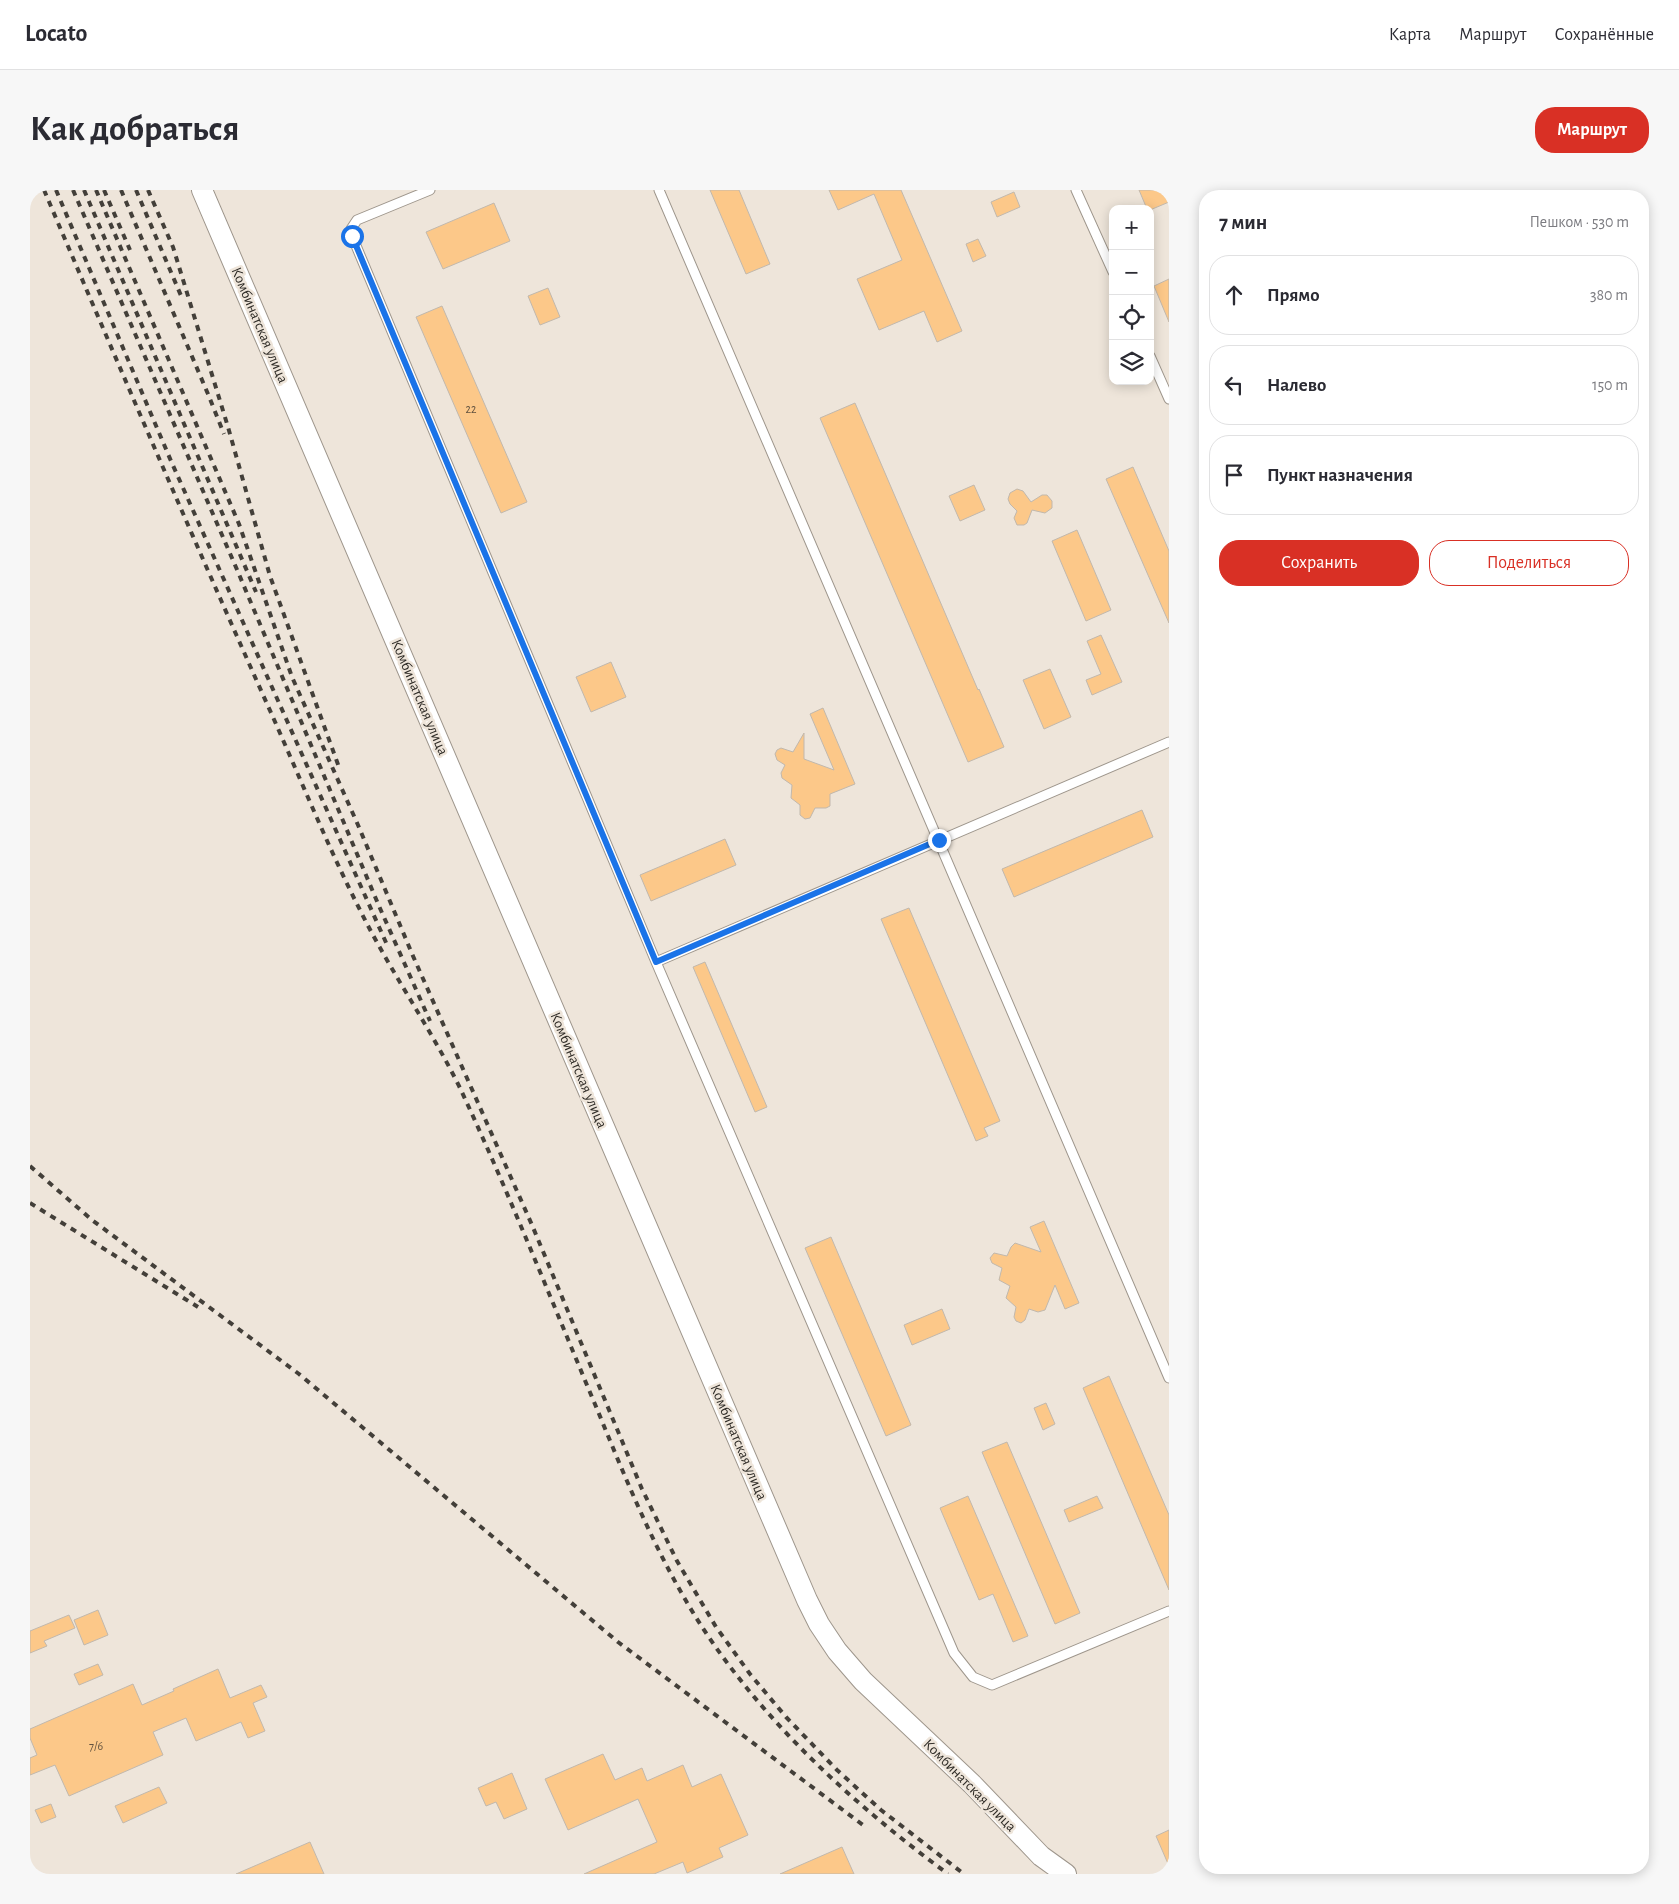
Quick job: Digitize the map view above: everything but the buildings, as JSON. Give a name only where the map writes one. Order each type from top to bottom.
[{"type":"street","name":"Комбинатская улица","points":[[202,190],[807,1600],[819,1624],[837,1651],[863,1681],[972,1784],[1041,1856],[1066,1874]]},
{"type":"lane","points":[[430,190],[357,220],[352,229],[352,236],[656,962],[954,1653],[973,1677],[992,1685],[1169,1611]]},
{"type":"lane","points":[[659,190],[1169,1378]]},
{"type":"lane","points":[[1076,190],[1109,263]]},
{"type":"lane","points":[[1154,365],[1169,398]]},
{"type":"lane","points":[[656,962],[1169,742]]},
{"type":"railway","points":[[44,190],[185,519],[326,838],[372,933],[460,1088],[513,1207],[634,1497],[675,1582],[708,1636],[733,1670],[788,1735],[849,1794],[948,1874]]},
{"type":"railway","points":[[56,190],[171,461],[388,947]]},
{"type":"railway","points":[[73,190],[430,1021]]},
{"type":"railway","points":[[84,190],[256,592]]},
{"type":"railway","points":[[96,190],[239,524],[292,677],[532,1225],[642,1489],[677,1561],[716,1627],[750,1674],[786,1717],[837,1770],[881,1810],[964,1874]]},
{"type":"railway","points":[[104,190],[130,250]]},
{"type":"railway","points":[[121,190],[224,434]]},
{"type":"railway","points":[[136,190],[182,298]]},
{"type":"railway","points":[[148,190],[173,247],[228,427],[270,576],[340,770]]},
{"type":"railway","points":[[30,1166],[92,1220],[299,1374],[618,1642],[863,1825]]},
{"type":"railway","points":[[30,1203],[198,1307]]},
{"type":"route","points":[[352,236],[656,962],[939,840]]}]
